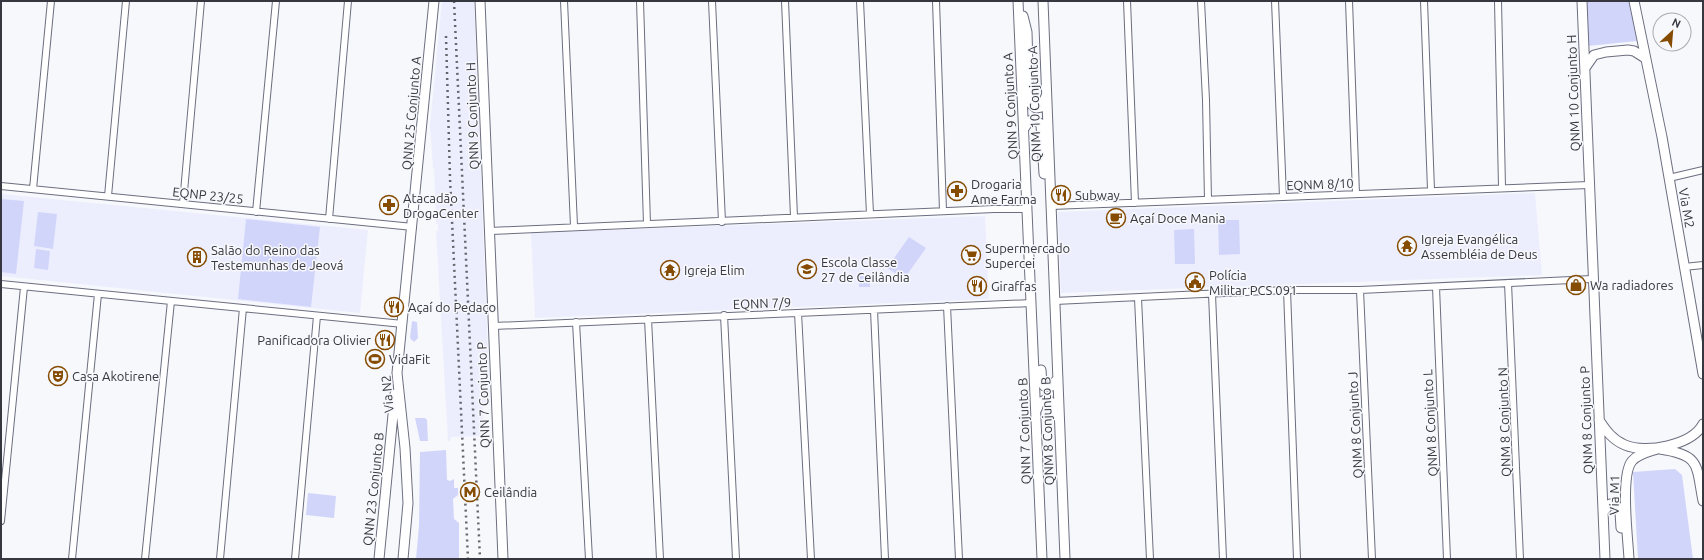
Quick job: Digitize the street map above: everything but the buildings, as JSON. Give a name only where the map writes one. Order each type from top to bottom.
[{"type":"main road","name":"QNN 25 Conjunto A","points":[[413,227],[434,1]]},
{"type":"main road","name":"QNN 9 Conjunto H","points":[[480,1],[490,231]]},
{"type":"main road","points":[[1019,1],[1027,32],[1029,102],[1031,106],[1036,108],[1041,107],[1044,104],[1047,93]]},
{"type":"main road","name":"QNN 9 Conjunto A","points":[[1019,1],[1032,306]]},
{"type":"main road","name":"QNM 10 Conjunto A","points":[[1043,1],[1052,220]]},
{"type":"main road","name":"QNM 10 Conjunto H","points":[[1582,1],[1589,184]]},
{"type":"main road","name":"Via M2","points":[[1634,1],[1644,58],[1669,178],[1703,374]]},
{"type":"main road","points":[[1585,68],[1594,55],[1606,52],[1628,50],[1634,51],[1644,58]]},
{"type":"main road","points":[[1025,127],[1029,121],[1034,120],[1041,124],[1044,180],[1052,220]]},
{"type":"main road","points":[[1589,184],[1592,280]]},
{"type":"main road","name":"QNM 8 Conjunto B","points":[[1052,220],[1065,559]]},
{"type":"main road","name":"Via N2","points":[[403,559],[408,503],[405,448],[397,373],[413,227]]},
{"type":"main road","name":"QNN 7 Conjunto P","points":[[490,231],[503,559]]},
{"type":"main road","name":"QNM 8 Conjunto P","points":[[1592,280],[1596,325],[1598,419],[1604,511],[1605,559]]},
{"type":"main road","points":[[1032,306],[1039,335],[1042,383],[1044,386],[1050,387],[1055,384],[1058,378]]},
{"type":"main road","name":"QNN 7 Conjunto B","points":[[1032,306],[1042,559]]},
{"type":"main road","name":"QNN 23 Conjunto B","points":[[379,559],[397,373]]},
{"type":"main road","points":[[1037,409],[1039,403],[1047,400],[1054,405],[1056,462],[1062,498]]},
{"type":"main road","points":[[1598,419],[1611,436],[1625,445],[1642,449],[1657,449],[1685,455],[1692,459],[1698,468],[1703,501]]},
{"type":"main road","name":"Via M1","points":[[1628,559],[1626,492],[1628,469],[1638,456],[1693,436],[1703,424]]},
{"type":"main road","points":[[1604,511],[1610,504],[1616,505],[1620,509],[1622,544],[1628,559]]},
{"type":"street","points":[[33,189],[51,1]]},
{"type":"street","points":[[108,196],[126,1]]},
{"type":"street","points":[[182,203],[201,1]]},
{"type":"street","points":[[256,212],[276,1]]},
{"type":"street","points":[[329,219],[348,1]]},
{"type":"street","points":[[564,1],[574,226]]},
{"type":"street","points":[[640,1],[647,224]]},
{"type":"street","points":[[712,1],[722,222]]},
{"type":"street","points":[[785,1],[794,217]]},
{"type":"street","points":[[860,1],[870,214]]},
{"type":"street","points":[[936,1],[943,211]]},
{"type":"street","points":[[1127,1],[1135,203]]},
{"type":"street","points":[[1201,1],[1206,100],[1208,200]]},
{"type":"street","points":[[1275,1],[1283,197]]},
{"type":"street","points":[[1349,1],[1356,194]]},
{"type":"street","points":[[1424,1],[1431,190]]},
{"type":"street","points":[[1498,1],[1502,187]]},
{"type":"street","points":[[1669,178],[1703,170]]},
{"type":"street","name":"EQNM 8/10","points":[[1051,206],[1589,184]]},
{"type":"street","name":"EQNP 23/25","points":[[1,186],[413,227]]},
{"type":"street","points":[[490,231],[574,226],[722,222],[794,217],[1027,209]]},
{"type":"street","points":[[1684,267],[1703,265]]},
{"type":"street","points":[[1055,301],[1287,290],[1360,290],[1592,280]]},
{"type":"street","name":"QNM 8 Conjunto N","points":[[1508,283],[1520,559]]},
{"type":"street","points":[[1,284],[403,324]]},
{"type":"street","points":[[1,521],[24,286]]},
{"type":"street","name":"QNM 8 Conjunto L","points":[[1436,287],[1447,559]]},
{"type":"street","points":[[1287,290],[1297,559]]},
{"type":"street","name":"QNM 8 Conjunto J","points":[[1360,290],[1372,559]]},
{"type":"street","points":[[72,559],[98,294]]},
{"type":"street","points":[[1212,294],[1223,559]]},
{"type":"street","points":[[1138,298],[1150,559]]},
{"type":"street","points":[[145,559],[171,301]]},
{"type":"street","points":[[947,306],[958,559]]},
{"type":"street","name":"EQNN 7/9","points":[[494,326],[947,306],[1032,306]]},
{"type":"street","points":[[220,559],[243,308]]},
{"type":"street","points":[[874,310],[884,559]]},
{"type":"street","points":[[798,313],[811,559]]},
{"type":"street","points":[[295,559],[317,316]]},
{"type":"street","points":[[724,316],[736,559]]},
{"type":"street","points":[[648,319],[660,559]]},
{"type":"street","points":[[576,322],[589,559]]},
{"type":"shaded area","points":[[442,1],[474,1],[490,405],[483,405],[484,436],[451,437],[450,441],[448,441],[436,231],[438,231],[438,224],[436,224],[434,168],[430,125]]},
{"type":"shaded area","points":[[1587,1],[1630,1],[1637,41],[1588,46]]},
{"type":"shaded area","points":[[1535,193],[1542,275],[1061,293],[1058,212]]},
{"type":"shaded area","points":[[1,194],[368,230],[360,313],[1,276]]},
{"type":"shaded area","points":[[1,199],[24,201],[16,274],[1,272]]},
{"type":"shaded area","points":[[38,212],[57,214],[53,249],[34,246]]},
{"type":"shaded area","points":[[985,216],[989,299],[535,318],[531,233]]},
{"type":"shaded area","points":[[246,219],[320,227],[311,307],[238,299]]},
{"type":"shaded area","points":[[1218,220],[1239,220],[1240,254],[1219,255]]},
{"type":"shaded area","points":[[1194,229],[1195,264],[1175,264],[1174,230]]},
{"type":"shaded area","points":[[909,237],[926,248],[904,279],[887,268]]},
{"type":"shaded area","points":[[36,249],[50,251],[48,270],[34,268]]},
{"type":"shaded area","points":[[859,276],[870,276],[870,287],[859,287]]},
{"type":"shaded area","points":[[412,321],[417,322],[418,338],[414,342],[410,338]]},
{"type":"shaded area","points":[[415,418],[425,418],[427,420],[428,441],[420,441]]},
{"type":"shaded area","points":[[446,450],[447,480],[450,481],[454,479],[454,488],[458,488],[458,495],[453,499],[454,519],[459,523],[459,559],[416,559],[419,525],[420,452]]},
{"type":"shaded area","points":[[1675,469],[1682,475],[1693,559],[1638,559],[1633,472]]},
{"type":"shaded area","points":[[308,493],[336,496],[334,518],[306,515]]},
{"type":"railway","points":[[454,1],[480,559]]},
{"type":"railway","points":[[446,36],[450,178],[468,559]]},
{"type":"place","name":"Drogaria Ame Farma","points":[[957,191]]},
{"type":"place","name":"Subway","points":[[1061,195]]},
{"type":"place","name":"Atacadão DrogaCenter","points":[[389,205]]},
{"type":"place","name":"Açaí Doce Mania","points":[[1116,218]]},
{"type":"place","name":"Igreja Evangélica Assembléia de Deus","points":[[1407,246]]},
{"type":"place","name":"Supermercado Supercei","points":[[971,255]]},
{"type":"place","name":"Salão do Reino das Testemunhas de Jeová","points":[[197,257]]},
{"type":"place","name":"Escola Classe 27 de Ceilândia","points":[[807,269]]},
{"type":"place","name":"Igreja Elim","points":[[670,270]]},
{"type":"place","name":"Polícia Militar PCS 091","points":[[1195,282]]},
{"type":"place","name":"Wa radiadores","points":[[1576,285]]},
{"type":"place","name":"Giraffas","points":[[977,286]]},
{"type":"place","name":"Açaí do Pedaço","points":[[394,307]]},
{"type":"place","name":"Panificadora Olivier","points":[[385,340]]},
{"type":"place","name":"VidaFit","points":[[375,359]]},
{"type":"place","name":"Casa Akotirene","points":[[58,376]]},
{"type":"place","name":"Ceilândia","points":[[470,492]]}]
